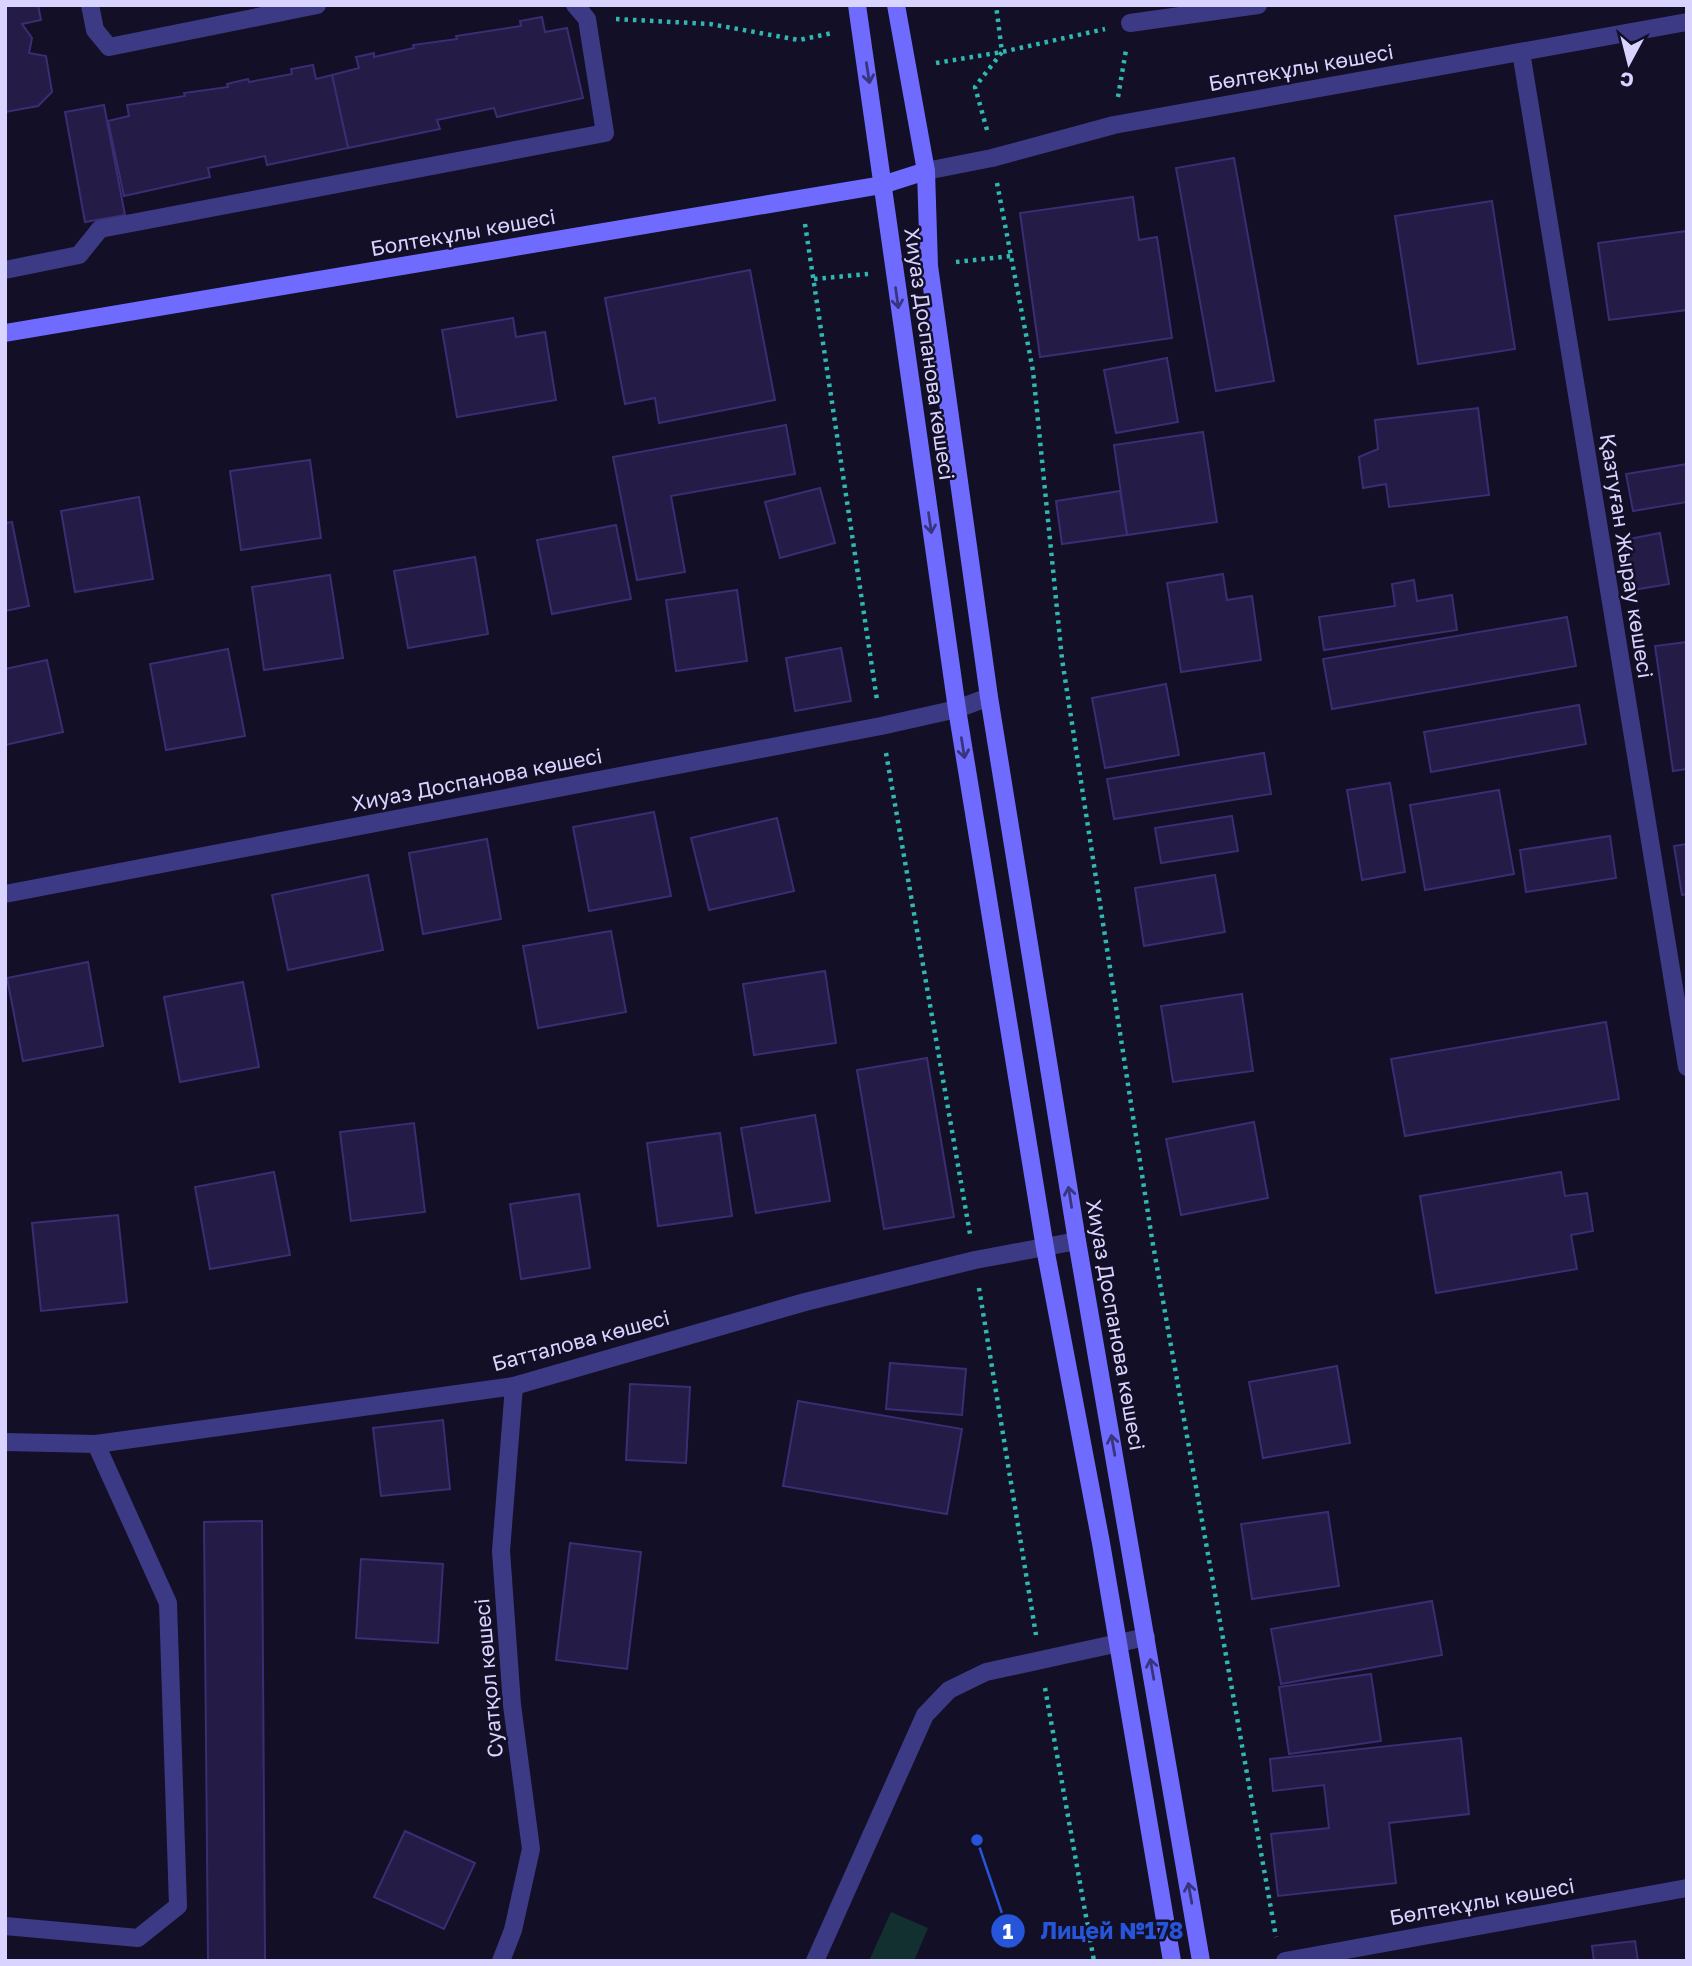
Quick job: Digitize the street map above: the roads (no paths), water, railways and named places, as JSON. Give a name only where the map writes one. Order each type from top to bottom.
[{"type":"street","points":[[90,5],[95,30],[109,47],[317,5]]},
{"type":"street","name":"Хиуаз Доспанова көшесі","points":[[857,5],[957,709],[1045,1248],[1118,1644],[1172,1961]]},
{"type":"street","name":"Хиуаз Доспанова көшесі","points":[[896,5],[926,171],[929,266],[989,697],[1077,1241],[1201,1961]]},
{"type":"street","points":[[1130,23],[1258,5]]},
{"type":"street","points":[[5,270],[79,256],[100,229],[604,133],[581,12]]},
{"type":"street","name":"Бөлтекұлы көшесі","points":[[926,171],[992,158],[1114,125],[1687,22]]},
{"type":"street","name":"Қазтуған Жырау көшесі","points":[[1521,52],[1687,1067]]},
{"type":"street","name":"Болтекұлы көшесі","points":[[5,334],[881,185],[926,171]]},
{"type":"street","name":"Хиуаз Доспанова көшесі","points":[[5,894],[881,726],[957,709],[989,697]]},
{"type":"street","name":"Батталова көшесі","points":[[5,1442],[96,1444],[514,1386],[805,1302],[975,1260],[1077,1241]]},
{"type":"street","name":"Суатқол көшесі","points":[[501,1961],[513,1930],[531,1849],[512,1706],[501,1551],[514,1386]]},
{"type":"street","points":[[5,1926],[138,1938],[178,1906],[168,1602],[96,1444]]},
{"type":"street","points":[[815,1961],[925,1715],[949,1690],[986,1672],[1146,1637]]},
{"type":"street","name":"Бөлтекұлы көшесі","points":[[1282,1954],[1687,1888]]},
{"type":"place","name":"Лицей №178","points":[[977,1840]]}]
